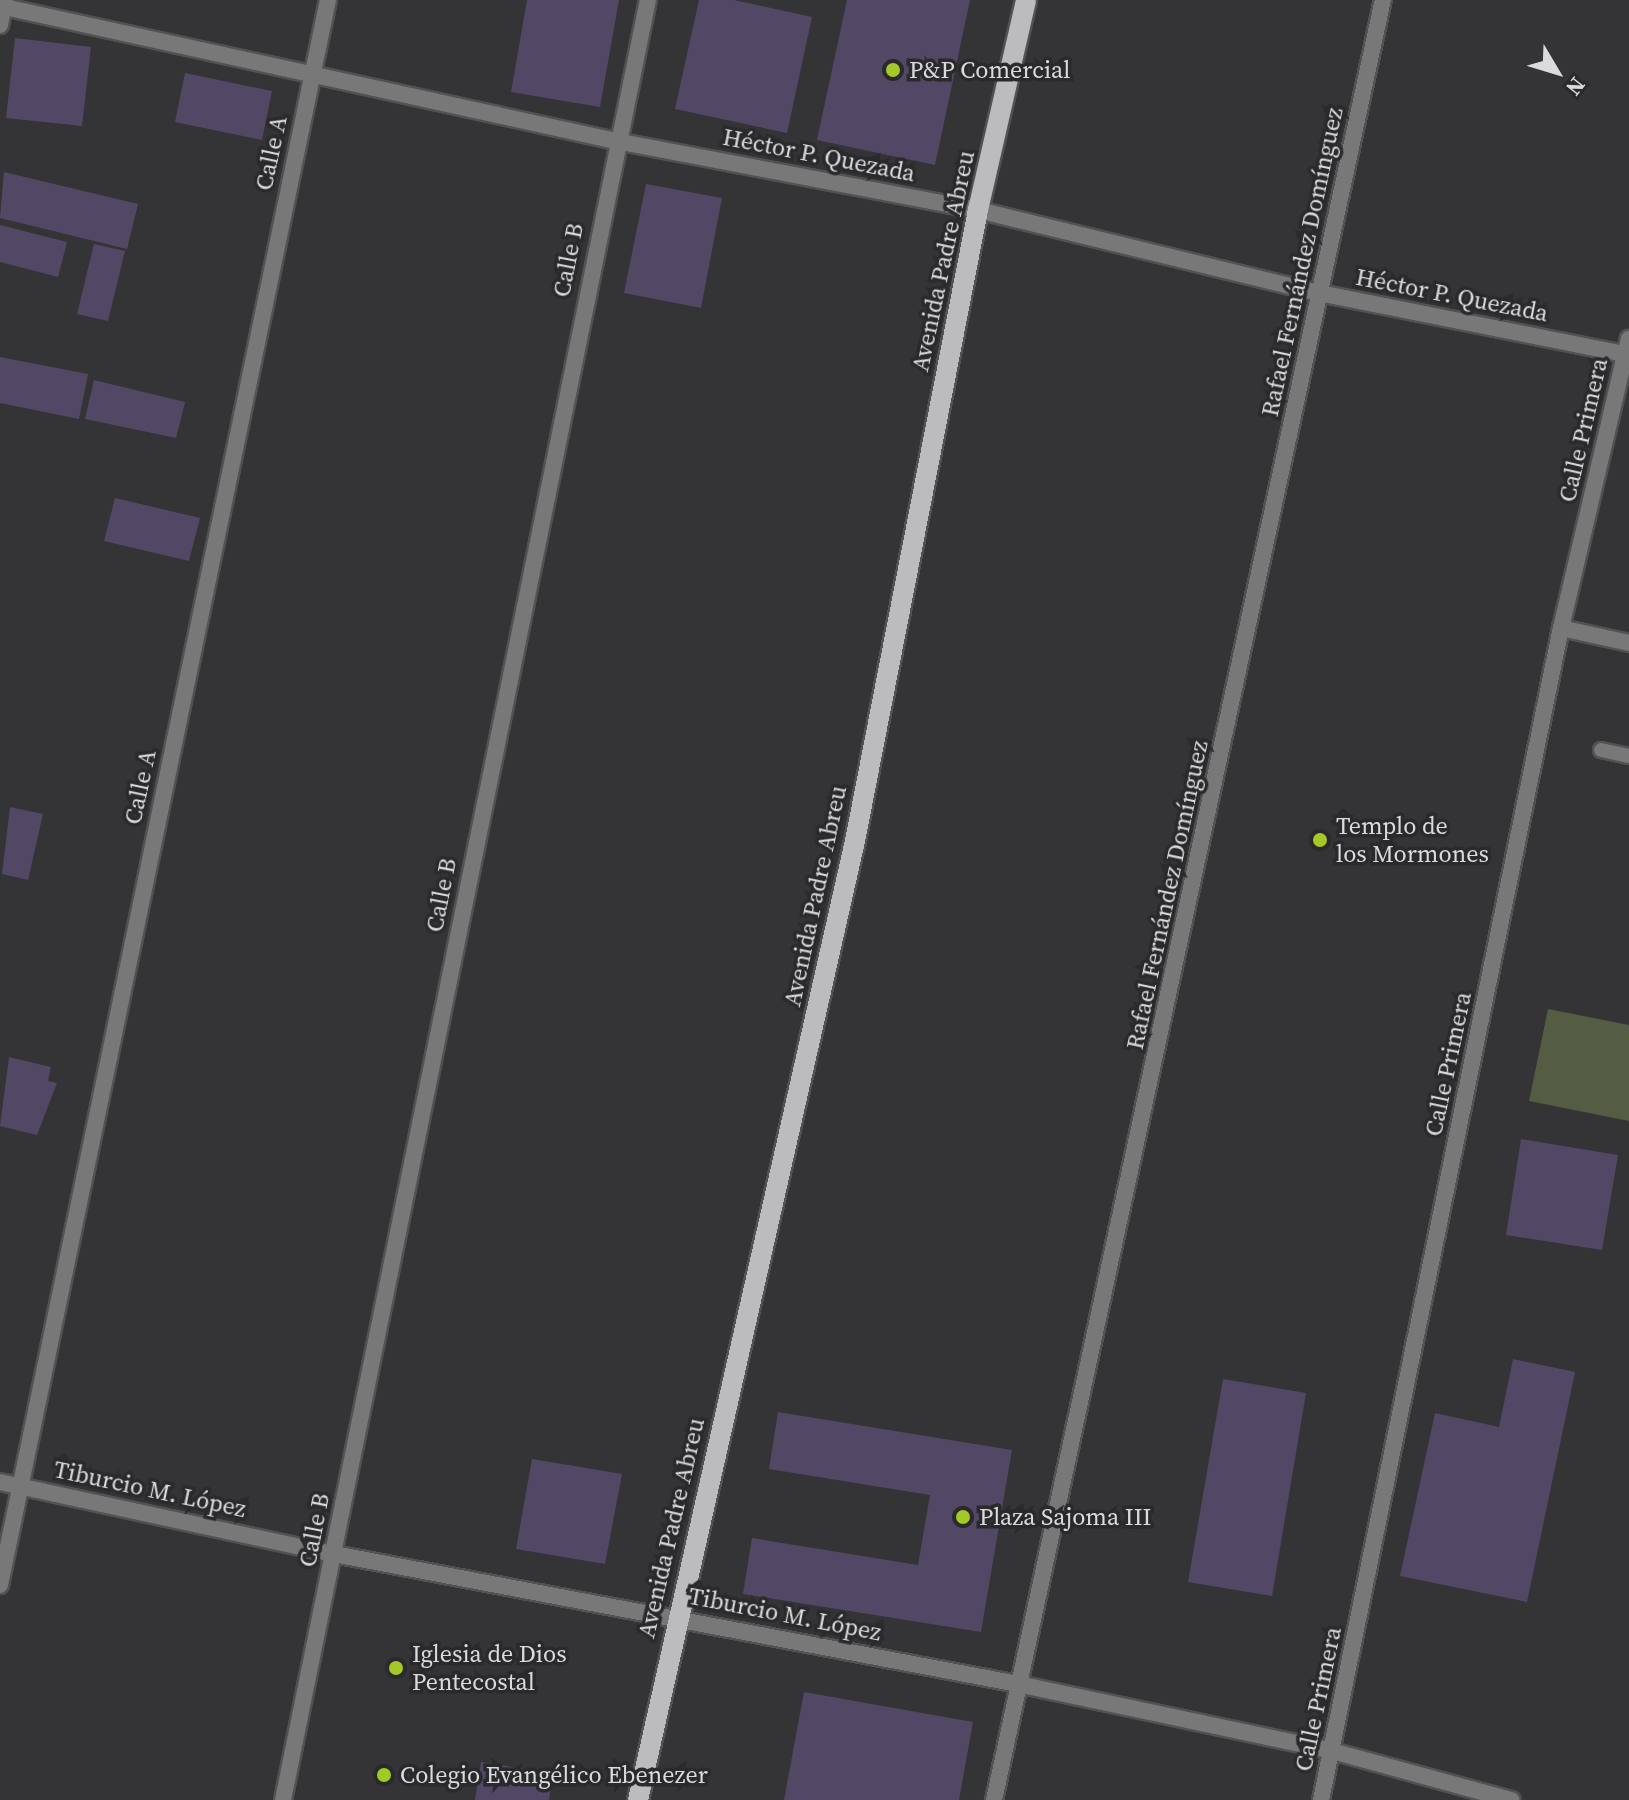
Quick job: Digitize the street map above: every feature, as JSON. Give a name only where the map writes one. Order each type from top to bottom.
[{"type":"main road","name":"Avenida Padre Abreu","points":[[638,1800],[677,1616],[855,841],[978,210],[1026,0]]},
{"type":"street","name":"Calle A","points":[[0,1585],[328,0]]},
{"type":"street","name":"Calle B","points":[[283,1800],[616,141],[648,0]]},
{"type":"street","name":"Rafael Fernández Domínguez","points":[[994,1800],[1383,0]]},
{"type":"street","name":"Héctor P. Quezada","points":[[3,4],[311,77],[616,141],[978,210],[1319,293],[1628,349]]},
{"type":"street","points":[[0,25],[3,4]]},
{"type":"street","name":"Calle Primera","points":[[1321,1800],[1561,628],[1628,349]]},
{"type":"street","points":[[1561,628],[1629,643]]},
{"type":"street","name":"Tiburcio M. López","points":[[0,1482],[334,1554],[677,1616],[1018,1684],[1332,1751],[1511,1800]]},
{"type":"lane","points":[[1601,750],[1629,756]]},
{"type":"green space","points":[[1548,1009],[1629,1025],[1629,1121],[1529,1101]]},
{"type":"building","points":[[527,0],[619,0],[600,107],[511,92]]},
{"type":"building","points":[[699,0],[734,0],[812,17],[787,133],[675,109]]},
{"type":"building","name":"P&P Comercial","points":[[847,0],[970,0],[935,165],[817,140]]},
{"type":"building","points":[[15,38],[91,47],[82,126],[6,118]]},
{"type":"building","points":[[185,73],[272,91],[262,140],[175,122]]},
{"type":"building","points":[[4,172],[138,204],[127,249],[0,218]]},
{"type":"building","points":[[646,184],[722,198],[701,308],[624,293]]},
{"type":"building","points":[[0,225],[67,242],[58,277],[0,262]]},
{"type":"building","points":[[94,244],[125,251],[108,321],[77,314]]},
{"type":"building","points":[[0,357],[88,374],[79,419],[0,403]]},
{"type":"building","points":[[94,380],[185,402],[176,438],[85,419]]},
{"type":"building","points":[[115,498],[200,518],[189,561],[104,541]]},
{"type":"building","points":[[10,807],[43,814],[28,880],[2,874]]},
{"type":"building","points":[[9,1057],[51,1067],[48,1081],[57,1083],[37,1135],[0,1126]]},
{"type":"building","points":[[1521,1139],[1618,1155],[1602,1250],[1506,1235]]},
{"type":"building","points":[[1513,1359],[1575,1372],[1527,1602],[1400,1576],[1435,1413],[1499,1427]]},
{"type":"building","points":[[1223,1379],[1306,1393],[1272,1596],[1188,1582]]},
{"type":"building","name":"Plaza Sajoma III","points":[[778,1412],[1012,1450],[981,1632],[743,1594],[752,1538],[918,1565],[930,1495],[769,1469]]},
{"type":"building","points":[[532,1459],[622,1474],[605,1564],[516,1549]]},
{"type":"building","points":[[804,1692],[973,1722],[959,1800],[784,1800]]},
{"type":"building","points":[[481,1762],[553,1773],[549,1800],[475,1800]]},
{"type":"place","name":"P&P Comercial","points":[[893,70]]},
{"type":"place","name":"Templo de los Mormones","points":[[1320,840]]},
{"type":"place","name":"Plaza Sajoma III","points":[[963,1517]]},
{"type":"place","name":"Iglesia de Dios Pentecostal","points":[[396,1668]]},
{"type":"place","name":"Colegio Evangélico Ebenezer","points":[[384,1775]]}]
